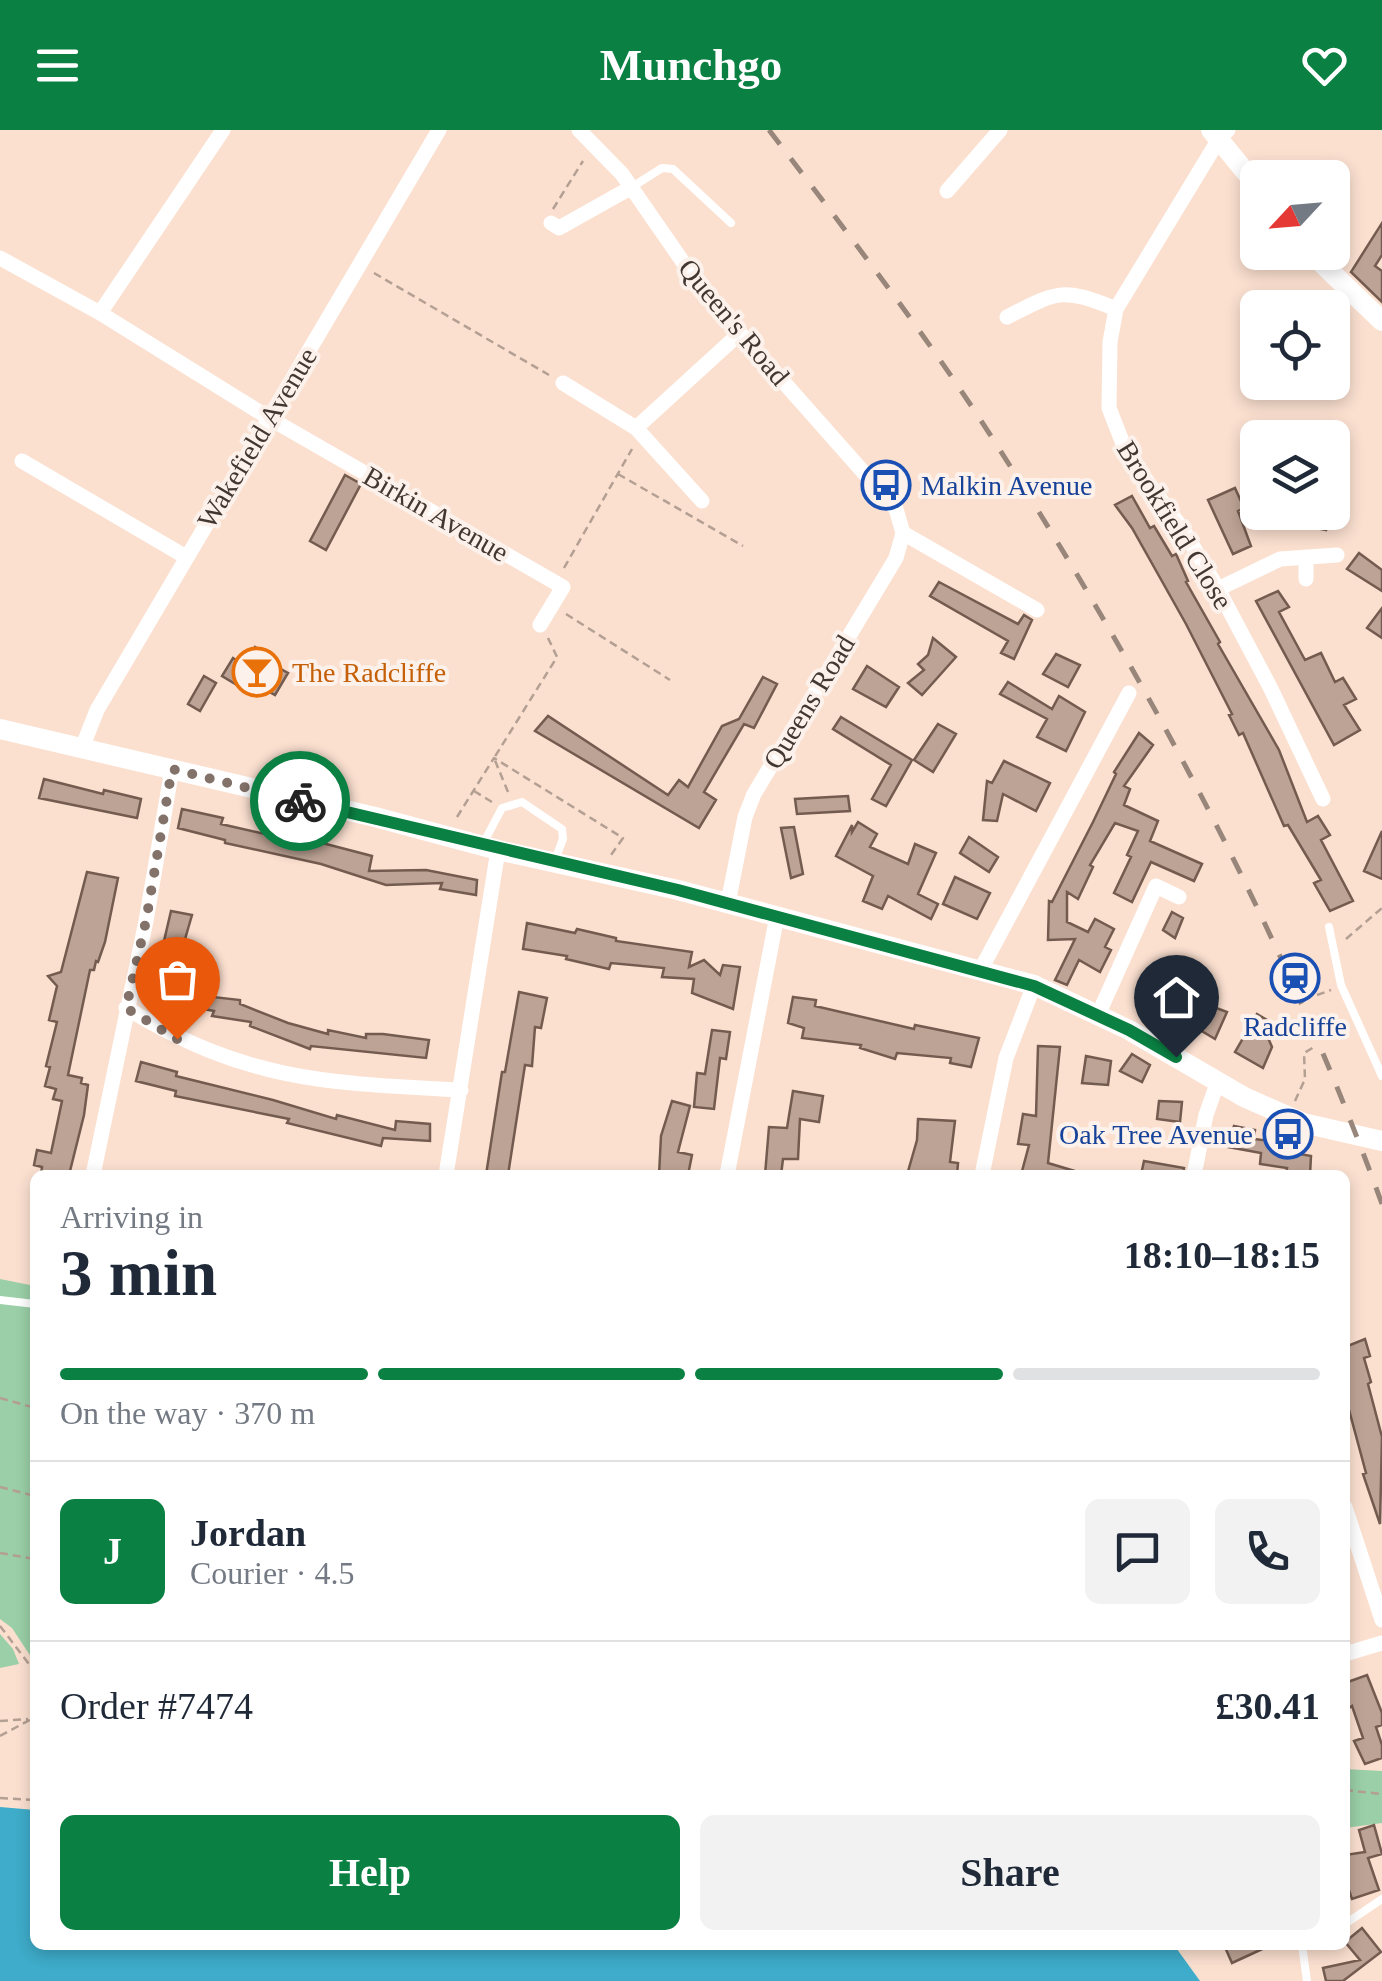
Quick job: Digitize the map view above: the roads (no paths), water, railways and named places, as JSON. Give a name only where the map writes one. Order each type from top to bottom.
[{"type":"street","points":[[100,313],[224,130]]},
{"type":"street","name":"Wakefield Avenue","points":[[82,748],[97,710],[439,130]]},
{"type":"street","name":"Queen's Road","points":[[579,130],[632,187],[702,291],[896,509],[903,533]]},
{"type":"street","points":[[947,190],[1000,130]]},
{"type":"street","points":[[1219,133],[1240,163]]},
{"type":"street","name":"Brookfield Close","points":[[1219,133],[1116,309],[1107,380],[1109,408],[1127,454],[1184,530],[1218,590],[1272,689],[1323,799]]},
{"type":"street","points":[[550,223],[560,228],[632,187]]},
{"type":"street","name":"Birkin Avenue","points":[[0,258],[564,587],[540,625]]},
{"type":"street","points":[[1329,270],[1381,318]]},
{"type":"street","points":[[1006,316],[1067,292],[1082,294],[1116,309]]},
{"type":"street","points":[[638,431],[740,333]]},
{"type":"street","points":[[563,383],[638,431],[702,500]]},
{"type":"street","points":[[22,461],[186,557]]},
{"type":"street","points":[[903,533],[1037,610]]},
{"type":"street","name":"Queens Road","points":[[728,903],[745,817],[754,794],[896,558],[903,533]]},
{"type":"street","points":[[1218,590],[1280,559],[1337,555]]},
{"type":"street","points":[[1306,557],[1306,579]]},
{"type":"street","points":[[980,971],[1129,693]]},
{"type":"street","points":[[0,729],[490,848],[555,860],[1034,986],[1303,1122],[1382,1142]]},
{"type":"street","points":[[94,1170],[146,921],[172,769]]},
{"type":"street","points":[[447,1170],[461,1090],[490,848]]},
{"type":"street","points":[[1098,1015],[1156,886],[1178,897]]},
{"type":"street","points":[[728,1170],[776,916]]},
{"type":"street","points":[[983,1170],[1006,1058],[1034,986]]},
{"type":"street","points":[[126,1008],[177,1039],[263,1071],[344,1084],[461,1090]]},
{"type":"street","points":[[1195,1170],[1206,1115],[1218,1081]]},
{"type":"street","points":[[1350,1522],[1382,1620]]},
{"type":"street","points":[[1350,1652],[1382,1642]]},
{"type":"lane","points":[[632,187],[662,168],[673,169],[731,223]]},
{"type":"lane","points":[[490,848],[502,808],[522,802],[562,829],[555,860]]},
{"type":"lane","points":[[1329,926],[1342,985],[1382,1076]]},
{"type":"lane","points":[[0,1300],[30,1303]]},
{"type":"lane","points":[[1350,1920],[1382,1898]]},
{"type":"lane","points":[[1302,1950],[1307,1981]]},
{"type":"water","points":[[0,1807],[30,1810],[30,1950],[1178,1950],[1200,1981],[0,1981]]},
{"type":"railway","points":[[769,130],[965,397],[1104,620],[1208,809],[1256,906],[1343,1103],[1382,1204]]},
{"type":"place","name":"Malkin Avenue","points":[[886,485]]},
{"type":"place","name":"The Radcliffe","points":[[257,672]]},
{"type":"place","name":"Radcliffe","points":[[1295,978]]},
{"type":"place","name":"Oak Tree Avenue","points":[[1288,1134]]}]
